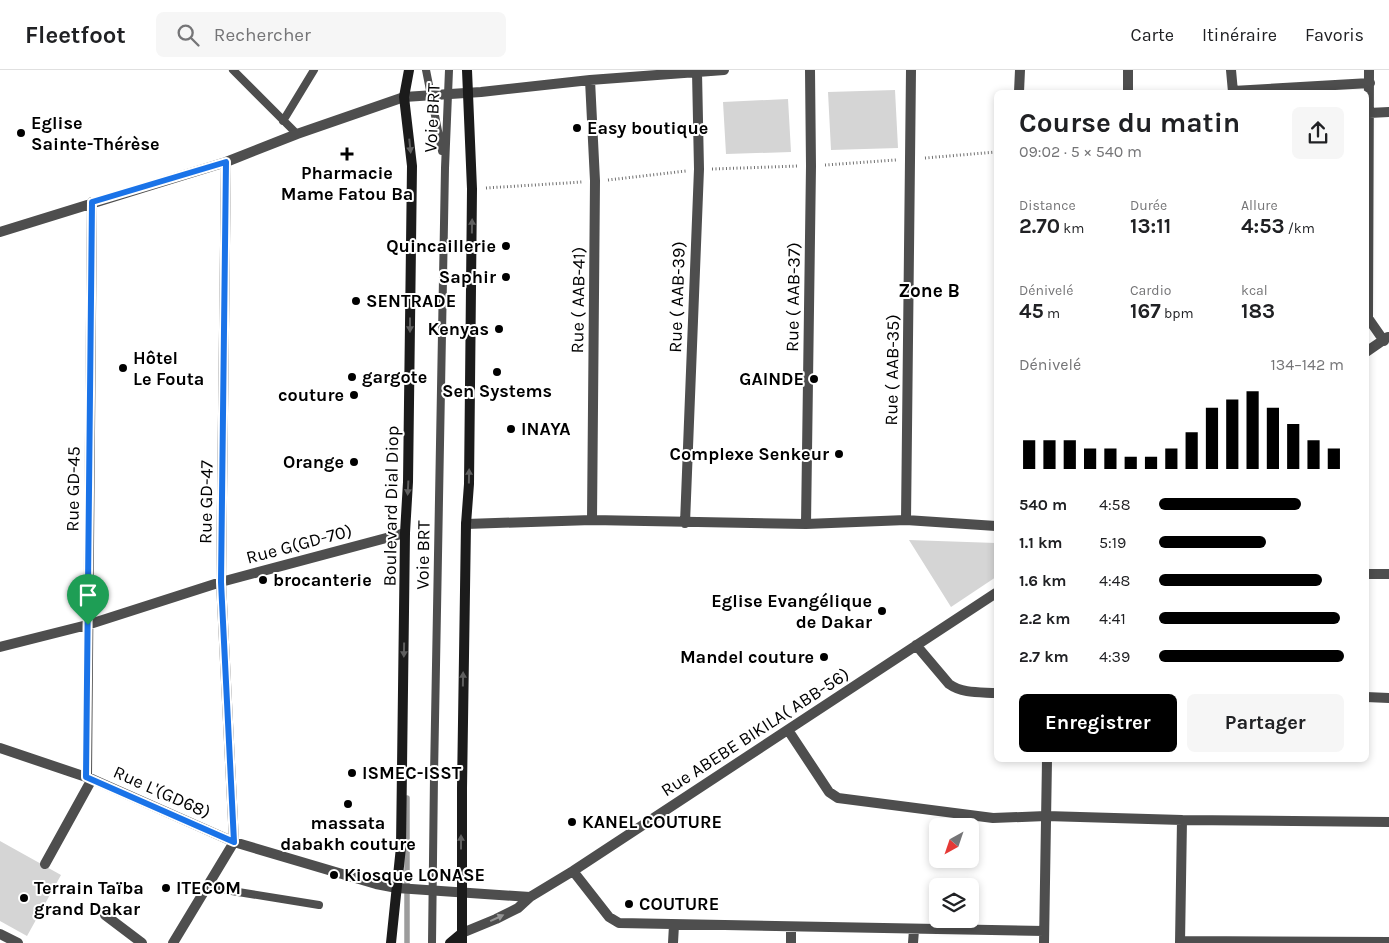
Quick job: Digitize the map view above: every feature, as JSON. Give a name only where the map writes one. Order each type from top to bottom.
[{"type":"street","name":"Boulevard Dial Diop","points":[[391,943],[401,847],[412,166],[404,97],[409,70]]},
{"type":"street","points":[[450,943],[462,938],[461,892],[466,524],[469,484],[472,189],[467,70]]},
{"type":"street","points":[[609,79],[622,70]]},
{"type":"street","points":[[0,232],[226,162],[297,134],[404,97],[724,70]]},
{"type":"street","name":"Rue ( AAB-37)","points":[[806,524],[811,166],[810,70]]},
{"type":"street","name":"Rue ( AAB-35)","points":[[906,520],[911,70]]},
{"type":"street","points":[[1020,70],[1020,90]]},
{"type":"street","points":[[1128,70],[1128,90]]},
{"type":"street","points":[[1231,70],[1233,90]]},
{"type":"street","points":[[1369,70],[1369,113],[1389,112]]},
{"type":"street","name":"Rue ( AAB-39)","points":[[685,523],[700,169],[698,72]]},
{"type":"street","name":"Rue ( AAB-41)","points":[[590,80],[595,181],[592,520]]},
{"type":"street","points":[[1263,90],[1370,83]]},
{"type":"street","name":"Rue GD-47","points":[[226,162],[221,582],[234,842]]},
{"type":"street","name":"Rue GD-45","points":[[89,778],[88,625],[92,202]]},
{"type":"street","points":[[1369,319],[1386,339],[1369,350]]},
{"type":"street","points":[[466,524],[592,520],[806,524],[906,520],[994,526]]},
{"type":"street","name":"Rue G(GD-70)","points":[[0,647],[88,625],[221,582],[405,533]]},
{"type":"street","points":[[1369,574],[1389,574]]},
{"type":"street","name":"Rue ABEBE BIKILA( ABB-56)","points":[[462,938],[518,908],[530,898],[994,594]]},
{"type":"street","points":[[916,645],[949,684],[956,689],[994,693]]},
{"type":"street","points":[[1369,697],[1389,698]]},
{"type":"street","points":[[788,730],[829,792],[838,798],[992,818],[1046,816],[1182,820],[1389,822]]},
{"type":"street","name":"Rue L'(GD68)","points":[[0,748],[89,778],[234,842],[397,888]]},
{"type":"street","points":[[1044,943],[1047,762]]},
{"type":"street","points":[[45,864],[89,778]]},
{"type":"street","points":[[1182,820],[1180,942],[1389,942]]},
{"type":"street","points":[[173,943],[234,842]]},
{"type":"street","points":[[573,871],[612,921],[619,924],[1044,931]]},
{"type":"street","points":[[397,888],[530,898]]},
{"type":"street","points":[[105,915],[142,943]]},
{"type":"street","points":[[673,943],[674,925]]},
{"type":"street","points":[[791,927],[791,943]]},
{"type":"street","points":[[913,943],[914,930]]},
{"type":"street","points":[[0,934],[18,943]]},
{"type":"lane","points":[[233,70],[297,134]]},
{"type":"lane","points":[[283,121],[314,70]]},
{"type":"lane","name":"Voie BRT","points":[[426,70],[438,124],[445,168]]},
{"type":"lane","name":"Voie BRT","points":[[432,943],[445,168],[449,70]]},
{"type":"lane","points":[[207,886],[319,905]]},
{"type":"path","points":[[700,169],[811,166],[994,152]]},
{"type":"shaded area","points":[[895,90],[898,148],[831,150],[828,92]]},
{"type":"shaded area","points":[[788,99],[791,152],[726,154],[723,102]]},
{"type":"shaded area","points":[[909,540],[994,543],[994,578],[951,607]]},
{"type":"shaded area","name":"Terrain Taïba grand Dakar","points":[[0,841],[61,875],[27,936],[0,921]]},
{"type":"waterway","points":[[407,798],[407,943]]},
{"type":"place","name":"Easy boutique","points":[[577,128]]},
{"type":"place","name":"Eglise Sainte-Thérèse","points":[[21,133]]},
{"type":"place","name":"Pharmacie Mame Fatou Ba","points":[[347,154]]},
{"type":"place","name":"Quincaillerie","points":[[506,246]]},
{"type":"place","name":"Saphir","points":[[506,277]]},
{"type":"place","name":"SENTRADE","points":[[356,301]]},
{"type":"place","name":"Kenyas","points":[[499,329]]},
{"type":"place","name":"Hôtel Le Fouta","points":[[123,368]]},
{"type":"place","name":"Sen Systems","points":[[497,372]]},
{"type":"place","name":"gargote","points":[[352,377]]},
{"type":"place","name":"GAINDE","points":[[814,379]]},
{"type":"place","name":"couture","points":[[354,395]]},
{"type":"place","name":"INAYA","points":[[511,429]]},
{"type":"place","name":"Complexe Senkeur","points":[[839,454]]},
{"type":"place","name":"Orange","points":[[354,462]]},
{"type":"place","name":"brocanterie","points":[[263,580]]},
{"type":"place","name":"Eglise Evangélique de Dakar","points":[[882,611]]},
{"type":"place","name":"Mandel couture","points":[[824,657]]},
{"type":"place","name":"ISMEC-ISST","points":[[352,773]]},
{"type":"place","name":"massata dabakh couture","points":[[348,804]]},
{"type":"place","name":"KANEL COUTURE","points":[[572,822]]},
{"type":"place","name":"Kiosque LONASE","points":[[334,875]]},
{"type":"place","name":"ITECOM","points":[[166,888]]},
{"type":"place","name":"Terrain Taïba grand Dakar","points":[[24,898]]},
{"type":"place","name":"COUTURE","points":[[629,904]]},
{"type":"district","name":"Zone B","points":[[929,290]]},
{"type":"route","points":[[226,162],[221,582],[234,842],[86,777],[88,625],[92,202],[226,162]]}]
